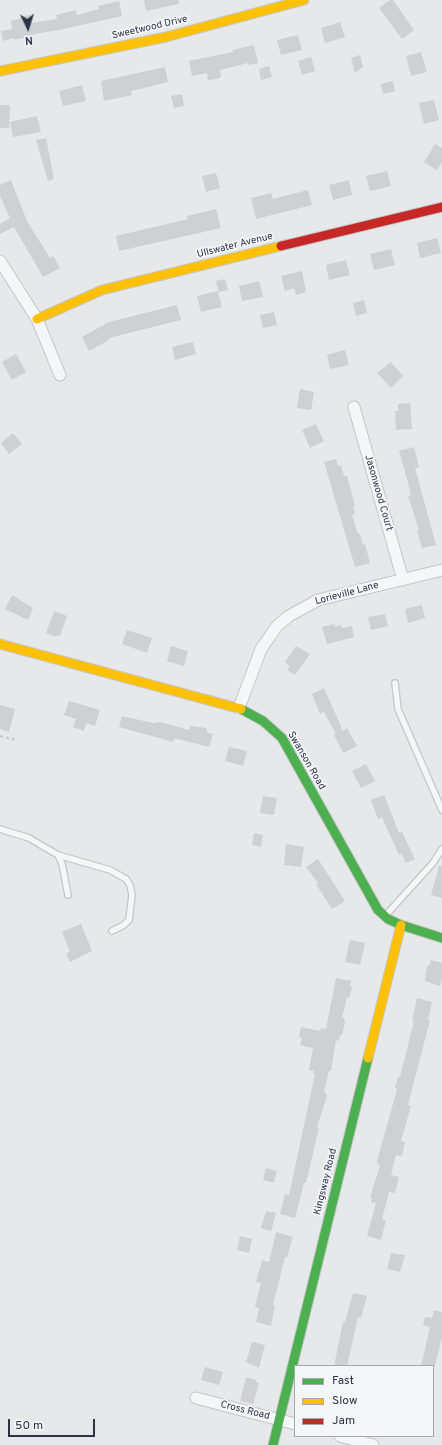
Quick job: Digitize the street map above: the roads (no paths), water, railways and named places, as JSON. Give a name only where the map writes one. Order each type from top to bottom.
[{"type":"street","name":"Sweetwood Drive","points":[[0,71],[166,37],[304,0]]},
{"type":"street","name":"Ullswater Avenue","points":[[37,320],[102,290],[442,207]]},
{"type":"street","points":[[0,261],[37,320],[60,374]]},
{"type":"street","name":"Jasonwood Court","points":[[354,407],[403,580]]},
{"type":"street","name":"Lorieville Lane","points":[[239,708],[261,648],[277,626],[289,616],[318,600],[442,570]]},
{"type":"street","name":"Swanson Road","points":[[0,644],[239,708],[264,721],[282,738],[373,904],[384,916],[401,925],[442,938]]},
{"type":"street","name":"Kingsway Road","points":[[272,1445],[401,925]]},
{"type":"street","name":"Cross Road","points":[[196,1398],[294,1424]]},
{"type":"street","points":[[344,1437],[373,1445]]},
{"type":"lane","points":[[395,684],[398,709],[442,810]]},
{"type":"lane","points":[[0,829],[29,838],[58,855],[110,870],[126,879],[130,884],[132,895],[129,920],[124,925],[112,931]]},
{"type":"lane","points":[[384,916],[433,863],[442,849]]},
{"type":"lane","points":[[58,855],[62,864],[68,895]]}]
